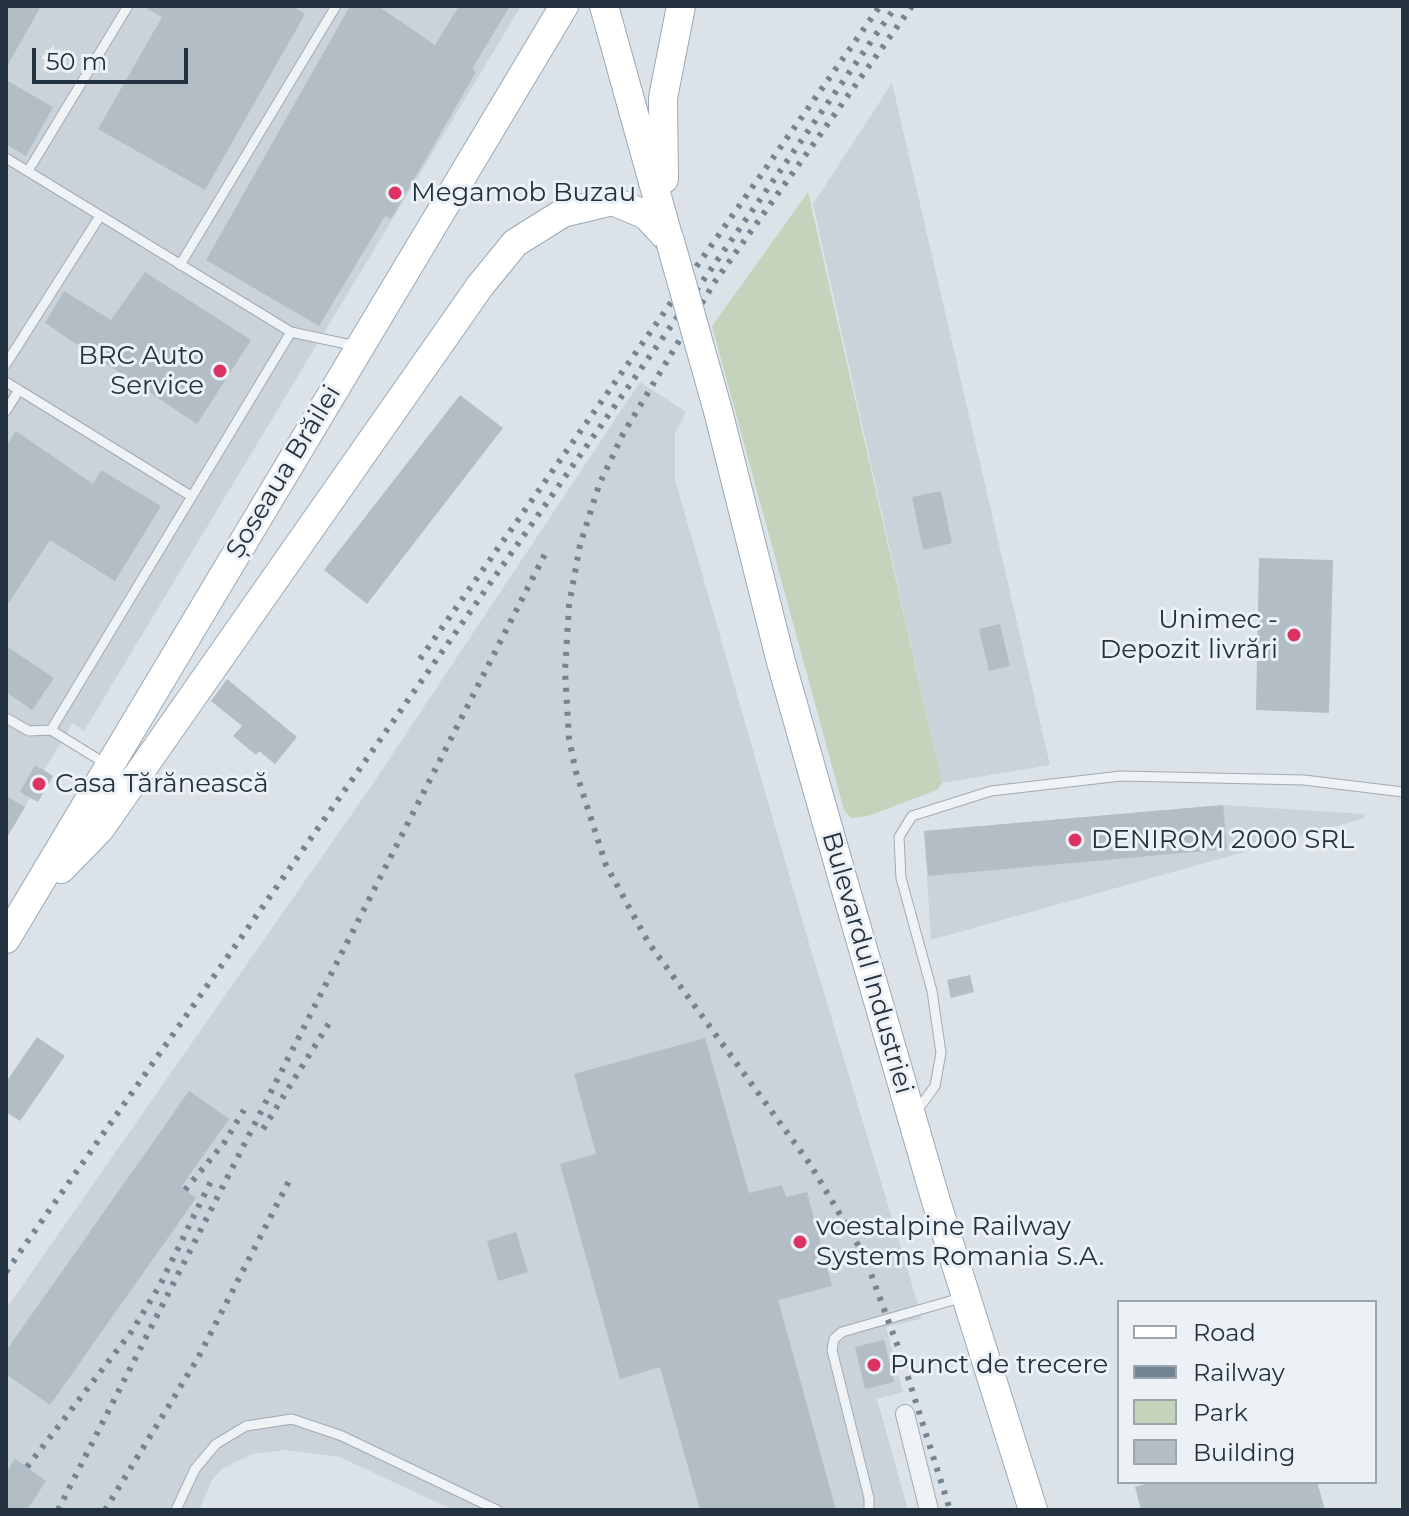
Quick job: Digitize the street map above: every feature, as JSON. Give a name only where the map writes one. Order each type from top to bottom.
[{"type":"main road","name":"Șoseaua Brăilei","points":[[6,939],[564,6]]},
{"type":"main road","points":[[604,6],[667,232]]},
{"type":"main road","points":[[667,232],[663,98],[666,64],[681,6]]},
{"type":"main road","points":[[40,883],[63,868],[100,829],[515,243],[545,222],[584,206],[613,201],[639,209],[667,232]]},
{"type":"main road","name":"Bulevardul Industriei","points":[[667,232],[718,411],[785,677],[912,1116],[1033,1510]]},
{"type":"street","points":[[905,1414],[929,1510]]},
{"type":"lane","points":[[28,171],[128,6]]},
{"type":"lane","points":[[180,265],[336,6]]},
{"type":"lane","points":[[6,158],[291,332],[359,347]]},
{"type":"lane","points":[[6,364],[100,216]]},
{"type":"lane","points":[[51,730],[291,332]]},
{"type":"lane","points":[[6,382],[191,496]]},
{"type":"lane","points":[[6,411],[19,390]]},
{"type":"lane","points":[[6,718],[29,731],[51,730],[108,766]]},
{"type":"lane","points":[[912,1116],[935,1086],[941,1053],[932,991],[901,878],[899,837],[912,816],[991,791],[1121,776],[1304,780],[1403,792]]},
{"type":"lane","points":[[869,1510],[869,1498],[832,1350],[834,1339],[842,1332],[967,1296]]},
{"type":"lane","points":[[176,1510],[195,1469],[216,1444],[246,1426],[292,1419],[342,1436],[497,1510]]},
{"type":"shaded area","points":[[6,6],[521,6],[84,731],[73,723],[44,770],[53,776],[38,802],[30,798],[6,839]]},
{"type":"shaded area","points":[[892,83],[1050,765],[942,783],[813,204]]},
{"type":"shaded area","points":[[640,382],[686,412],[675,434],[675,480],[805,930],[920,1311],[921,1319],[886,1327],[903,1392],[877,1399],[908,1510],[453,1510],[340,1457],[285,1450],[252,1454],[222,1469],[212,1480],[199,1510],[6,1510],[6,1309],[372,785]]},
{"type":"shaded area","points":[[1223,805],[1365,814],[1365,818],[931,940],[924,831]]},
{"type":"green space","points":[[808,192],[942,783],[937,790],[868,816],[851,818],[844,810],[712,326]]},
{"type":"building","points":[[6,6],[41,6],[6,68]]},
{"type":"building","points":[[142,6],[292,6],[305,14],[205,190],[98,129],[162,17]]},
{"type":"building","points":[[350,6],[378,6],[435,45],[459,6],[510,6],[472,69],[476,72],[391,219],[385,216],[319,326],[206,260]]},
{"type":"building","points":[[6,80],[53,107],[26,156],[6,144]]},
{"type":"building","points":[[145,272],[251,340],[197,424],[45,323],[64,291],[111,320]]},
{"type":"building","points":[[460,395],[503,428],[367,604],[324,570]]},
{"type":"building","points":[[16,431],[93,484],[101,470],[161,506],[115,581],[50,540],[6,607],[6,446]]},
{"type":"building","points":[[941,491],[952,543],[923,550],[912,497]]},
{"type":"building","name":"Unimec - Depozit livrări","points":[[1259,558],[1333,560],[1329,713],[1256,710]]},
{"type":"building","points":[[1000,624],[1010,666],[989,671],[979,629]]},
{"type":"building","points":[[6,646],[54,678],[32,710],[6,692]]},
{"type":"building","points":[[227,679],[297,737],[275,764],[259,751],[256,755],[233,736],[242,726],[211,701]]},
{"type":"building","points":[[35,765],[53,776],[38,802],[20,792]]},
{"type":"building","points":[[6,796],[25,807],[6,839]]},
{"type":"building","name":"DENIROM 2000 SRL","points":[[1223,805],[1227,849],[928,876],[924,831]]},
{"type":"building","points":[[970,975],[974,992],[951,998],[947,980]]},
{"type":"building","points":[[37,1037],[65,1056],[20,1121],[6,1112],[6,1082]]},
{"type":"building","points":[[705,1038],[749,1193],[782,1185],[786,1197],[807,1192],[822,1249],[832,1246],[837,1265],[827,1268],[832,1286],[778,1300],[836,1510],[700,1510],[660,1367],[620,1379],[560,1164],[596,1154],[574,1074]]},
{"type":"building","points":[[189,1091],[229,1119],[181,1187],[196,1198],[50,1405],[6,1374],[6,1351]]},
{"type":"building","points":[[516,1232],[528,1272],[498,1281],[487,1241]]},
{"type":"building","name":"Punct de trecere","points":[[884,1340],[894,1382],[865,1389],[855,1347]]},
{"type":"building","points":[[15,1459],[46,1481],[27,1510],[6,1510],[6,1473]]},
{"type":"building","points":[[1145,1484],[1318,1484],[1325,1510],[1141,1510],[1135,1487]]},
{"type":"railway","points":[[420,659],[880,6]]},
{"type":"railway","points":[[6,1272],[896,6]]},
{"type":"railway","points":[[912,6],[714,283],[623,434],[599,485],[580,545],[569,605],[565,671],[569,739],[576,772],[606,865],[648,942],[810,1164],[864,1255],[901,1355],[950,1510]]},
{"type":"railway","points":[[58,1510],[546,552]]},
{"type":"railway","points":[[263,1129],[331,1020]]},
{"type":"railway","points":[[185,1190],[224,1143],[244,1110]]},
{"type":"railway","points":[[27,1467],[132,1331],[160,1285],[213,1177]]},
{"type":"railway","points":[[105,1510],[198,1358],[289,1181]]},
{"type":"place","name":"Megamob Buzau","points":[[395,193]]},
{"type":"place","name":"BRC Auto Service","points":[[220,371]]},
{"type":"place","name":"Unimec - Depozit livrări","points":[[1294,635]]},
{"type":"place","name":"Casa Tărănească","points":[[39,784]]},
{"type":"place","name":"DENIROM 2000 SRL","points":[[1075,840]]},
{"type":"place","name":"voestalpine Railway Systems Romania S.A.","points":[[800,1242]]},
{"type":"place","name":"Punct de trecere","points":[[874,1365]]}]
